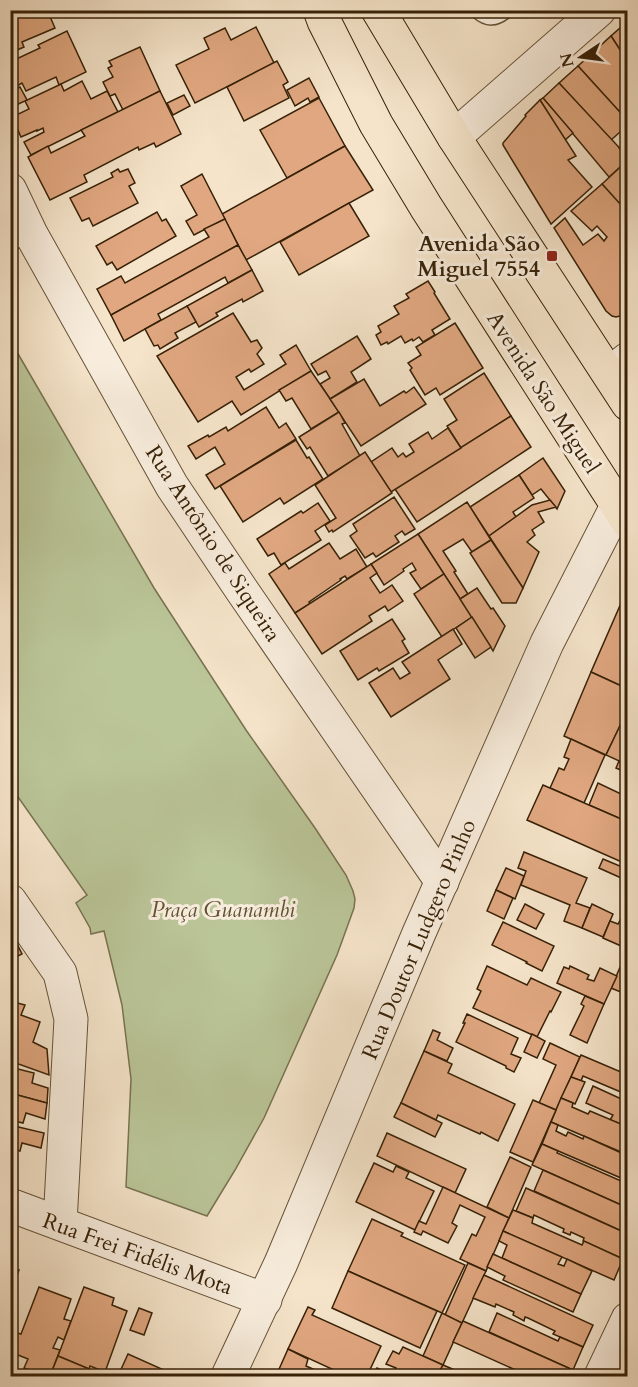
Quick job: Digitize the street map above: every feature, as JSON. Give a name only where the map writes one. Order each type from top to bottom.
[{"type":"main road","name":"Avenida São Miguel","points":[[320,10],[381,133],[622,514]]},
{"type":"main road","points":[[378,10],[454,137],[618,367],[627,404]]},
{"type":"street","points":[[454,137],[598,10]]},
{"type":"street","name":"Rua Antônio de Siqueira","points":[[10,190],[21,238],[172,486],[442,882]]},
{"type":"street","name":"Rua Doutor Ludgero Pinho","points":[[228,1377],[265,1300],[442,882],[548,643],[622,514]]},
{"type":"street","points":[[10,901],[60,973],[71,1019],[60,1223]]},
{"type":"street","name":"Rua Frei Fidélis Mota","points":[[10,1205],[265,1300]]},
{"type":"street","points":[[601,1377],[627,1319]]},
{"type":"lane","points":[[478,10],[484,16],[497,16],[505,10]]},
{"type":"green space","name":"Praça Guanambi","points":[[10,340],[154,588],[246,730],[346,875],[355,899],[354,908],[337,955],[264,1118],[207,1216],[126,1187],[131,1079],[122,1005],[104,931],[91,934],[76,903],[87,895],[11,787]]},
{"type":"building","points":[[10,10],[51,10],[48,12],[55,28],[22,42],[24,47],[10,53]]},
{"type":"building","points":[[628,21],[628,62],[611,36]]},
{"type":"building","points":[[256,27],[274,63],[195,103],[176,65],[209,49],[204,38],[225,28],[231,40]]},
{"type":"building","points":[[67,31],[86,72],[59,85],[56,77],[26,91],[22,83],[17,86],[10,73],[10,62],[40,48],[38,45]]},
{"type":"building","points":[[611,36],[628,62],[628,121],[578,66]]},
{"type":"building","points":[[140,47],[160,91],[123,110],[115,94],[110,96],[103,82],[113,77],[108,68],[112,66],[109,61]]},
{"type":"building","points":[[277,61],[288,82],[283,85],[289,98],[244,121],[227,87]]},
{"type":"building","points":[[578,66],[628,121],[628,125],[611,140],[559,83]]},
{"type":"building","points":[[309,78],[319,97],[310,102],[308,98],[295,106],[287,90]]},
{"type":"building","points":[[82,81],[91,99],[107,91],[118,112],[31,155],[24,142],[44,132],[43,128],[21,137],[12,117],[29,109],[25,101],[61,84],[64,91]]},
{"type":"building","points":[[559,83],[628,157],[628,160],[609,177],[543,98]]},
{"type":"building","points":[[20,87],[27,100],[10,108],[10,92]]},
{"type":"building","points":[[160,91],[181,134],[156,147],[154,143],[139,150],[138,147],[84,175],[87,182],[50,200],[28,157],[48,146],[51,153],[85,136],[81,130]]},
{"type":"building","points":[[184,95],[190,106],[173,115],[167,103]]},
{"type":"building","points":[[319,98],[345,146],[287,178],[260,130]]},
{"type":"building","points":[[543,98],[573,133],[565,140],[540,100]]},
{"type":"building","points":[[540,100],[576,156],[568,160],[592,187],[551,224],[503,145],[525,115]]},
{"type":"building","points":[[628,140],[628,157],[619,148]]},
{"type":"building","points":[[345,146],[373,190],[246,260],[222,214]]},
{"type":"building","points":[[628,160],[628,194],[619,203],[602,184]]},
{"type":"building","points":[[118,169],[120,172],[128,169],[135,183],[129,186],[138,203],[93,226],[89,218],[82,221],[70,198],[113,177],[111,173]]},
{"type":"building","points":[[202,174],[225,219],[194,235],[186,221],[197,215],[181,186]]},
{"type":"building","points":[[602,184],[621,205],[628,198],[628,314],[616,317],[606,311],[554,228],[565,218],[583,245],[598,234],[604,241],[607,237],[597,226],[592,231],[571,211]]},
{"type":"building","points":[[349,203],[369,236],[299,275],[280,242]]},
{"type":"building","points":[[157,212],[162,221],[166,219],[176,236],[117,270],[112,262],[107,265],[96,246]]},
{"type":"building","points":[[225,219],[238,245],[111,315],[97,289],[121,276],[125,283],[209,237],[204,229]]},
{"type":"building","points":[[238,245],[252,270],[228,283],[225,277],[158,314],[161,320],[124,341],[111,315]]},
{"type":"building","points":[[252,270],[263,291],[216,313],[218,316],[199,327],[187,306]]},
{"type":"building","points":[[428,281],[450,319],[432,330],[435,335],[423,342],[419,337],[405,343],[401,336],[388,344],[387,342],[381,345],[376,335],[381,332],[378,326],[399,314],[394,306],[409,298],[406,294]]},
{"type":"building","points":[[187,306],[196,322],[175,333],[178,338],[160,349],[158,345],[154,346],[145,329]]},
{"type":"building","points":[[233,313],[251,342],[257,340],[262,348],[257,354],[264,364],[236,377],[244,390],[286,364],[280,355],[296,345],[311,371],[241,415],[232,401],[198,422],[157,356]]},
{"type":"building","points":[[455,323],[483,368],[440,395],[436,388],[425,395],[408,363],[421,355],[416,347]]},
{"type":"building","points":[[357,336],[371,359],[351,372],[357,382],[330,399],[320,384],[330,378],[326,371],[318,375],[311,364]]},
{"type":"building","points":[[311,371],[339,412],[311,429],[292,398],[286,401],[279,390]]},
{"type":"building","points":[[484,373],[511,416],[461,448],[447,426],[457,420],[444,399]]},
{"type":"building","points":[[364,379],[380,406],[414,387],[426,404],[361,446],[330,399]]},
{"type":"building","points":[[266,407],[279,428],[286,423],[296,439],[215,489],[206,475],[225,464],[215,447],[196,459],[188,446],[226,427],[228,431]]},
{"type":"building","points":[[339,412],[345,423],[342,424],[360,456],[328,476],[310,447],[307,449],[299,437]]},
{"type":"building","points":[[511,416],[531,447],[417,522],[395,489]]},
{"type":"building","points":[[448,428],[461,448],[391,492],[371,462],[392,448],[398,457],[403,453],[406,457],[414,452],[409,444],[428,432],[432,439]]},
{"type":"building","points":[[296,440],[323,479],[284,504],[280,498],[243,522],[220,486]]},
{"type":"building","points":[[365,452],[392,493],[333,532],[332,530],[329,532],[325,525],[336,518],[315,485]]},
{"type":"building","points":[[543,458],[565,491],[557,509],[541,489],[532,495],[519,475]]},
{"type":"building","points":[[519,475],[534,498],[513,512],[516,517],[489,536],[470,507]]},
{"type":"building","points":[[394,497],[415,529],[405,535],[402,531],[395,536],[399,542],[376,557],[373,553],[365,558],[350,536],[357,531],[353,524]]},
{"type":"building","points":[[550,500],[556,507],[538,512],[544,522],[532,530],[535,535],[527,542],[539,552],[523,588],[489,536],[532,505]]},
{"type":"building","points":[[467,502],[491,540],[472,552],[463,539],[443,551],[468,594],[460,599],[418,534]]},
{"type":"building","points":[[318,503],[330,521],[315,531],[321,540],[281,565],[274,553],[268,556],[257,539]]},
{"type":"building","points":[[418,534],[444,574],[421,589],[410,573],[416,570],[412,563],[384,585],[371,564]]},
{"type":"building","points":[[491,540],[523,588],[516,603],[502,603],[470,553]]},
{"type":"building","points":[[329,543],[340,559],[356,549],[367,567],[347,579],[345,576],[340,579],[309,602],[310,604],[295,613],[269,574],[285,563],[289,569]]},
{"type":"building","points":[[371,564],[377,573],[370,578],[380,593],[392,585],[403,601],[388,611],[385,606],[369,616],[372,621],[322,654],[295,613]]},
{"type":"building","points":[[444,574],[472,617],[442,637],[414,594]]},
{"type":"building","points":[[477,588],[505,626],[493,651],[460,599]]},
{"type":"building","points":[[628,600],[628,689],[591,672],[622,601]]},
{"type":"building","points":[[472,617],[491,647],[475,658],[456,628]]},
{"type":"building","points":[[392,619],[405,639],[402,641],[409,653],[379,671],[377,668],[358,680],[340,651]]},
{"type":"building","points":[[453,629],[462,644],[438,660],[450,679],[391,717],[369,683],[393,668],[400,679],[410,673],[402,662]]},
{"type":"building","points":[[591,672],[628,689],[628,709],[606,755],[564,736]]},
{"type":"building","points":[[628,709],[628,765],[606,755]]},
{"type":"building","points":[[571,739],[605,755],[584,803],[550,788],[559,768],[564,770],[569,759],[564,757]]},
{"type":"building","points":[[619,761],[628,765],[628,773],[616,768]]},
{"type":"building","points":[[628,780],[628,822],[589,805],[598,783],[621,794]]},
{"type":"building","points":[[543,785],[628,822],[628,854],[624,863],[527,820]]},
{"type":"building","points":[[524,852],[587,878],[576,903],[590,908],[582,928],[564,921],[570,905],[521,885],[526,871],[518,868]]},
{"type":"building","points":[[603,859],[622,867],[628,862],[628,881],[599,868]]},
{"type":"building","points":[[506,868],[524,876],[515,899],[496,890]]},
{"type":"building","points":[[496,890],[513,898],[504,919],[487,911]]},
{"type":"building","points":[[525,904],[544,914],[536,929],[517,920]]},
{"type":"building","points":[[592,904],[613,914],[603,937],[582,928]]},
{"type":"building","points":[[628,905],[628,949],[603,938],[610,921],[618,924]]},
{"type":"building","points":[[503,922],[554,946],[542,971],[492,945]]},
{"type":"building","points":[[13,936],[22,954],[10,960],[10,938]]},
{"type":"building","points":[[621,965],[628,968],[626,975],[628,976],[628,995],[611,988]]},
{"type":"building","points":[[487,966],[527,985],[531,978],[561,992],[537,1037],[473,1008],[481,991],[477,989]]},
{"type":"building","points":[[570,966],[589,975],[587,979],[594,981],[600,968],[617,976],[604,1004],[557,983],[564,967],[569,969]]},
{"type":"building","points":[[585,996],[604,1004],[587,1043],[570,1035],[584,1006],[581,1004]]},
{"type":"building","points":[[10,1001],[25,1005],[21,1015],[40,1022],[33,1042],[47,1049],[49,1075],[10,1061]]},
{"type":"building","points":[[467,1014],[518,1038],[511,1054],[521,1058],[514,1072],[456,1042]]},
{"type":"building","points":[[433,1030],[440,1033],[437,1040],[453,1048],[447,1061],[424,1051]]},
{"type":"building","points":[[532,1034],[545,1041],[537,1058],[524,1052]]},
{"type":"building","points":[[550,1043],[580,1057],[556,1110],[539,1103],[556,1065],[543,1059]]},
{"type":"building","points":[[424,1051],[452,1064],[448,1073],[515,1104],[498,1141],[438,1115],[436,1120],[401,1103]]},
{"type":"building","points":[[581,1055],[628,1075],[628,1095],[583,1076],[581,1081],[571,1077]]},
{"type":"building","points":[[10,1067],[34,1073],[32,1083],[48,1088],[47,1103],[10,1093]]},
{"type":"building","points":[[571,1077],[585,1082],[575,1104],[561,1098]]},
{"type":"building","points":[[593,1086],[628,1102],[628,1127],[610,1120],[613,1115],[586,1103]]},
{"type":"building","points":[[10,1093],[47,1103],[45,1119],[26,1113],[23,1123],[10,1120]]},
{"type":"building","points":[[561,1098],[573,1103],[572,1107],[588,1114],[590,1111],[628,1127],[628,1155],[551,1122]]},
{"type":"building","points":[[533,1100],[556,1110],[533,1162],[510,1152]]},
{"type":"building","points":[[401,1103],[442,1123],[435,1137],[394,1117]]},
{"type":"building","points":[[551,1122],[558,1125],[556,1131],[566,1136],[568,1132],[583,1139],[584,1136],[628,1156],[628,1181],[542,1144]]},
{"type":"building","points":[[10,1125],[44,1133],[41,1148],[22,1143],[20,1151],[10,1148]]},
{"type":"building","points":[[387,1133],[466,1169],[455,1193],[377,1156]]},
{"type":"building","points":[[542,1144],[558,1151],[557,1153],[628,1184],[628,1208],[532,1165]]},
{"type":"building","points":[[510,1157],[531,1167],[509,1218],[487,1207]]},
{"type":"building","points":[[374,1163],[393,1172],[396,1166],[409,1172],[406,1178],[434,1191],[415,1230],[356,1202]]},
{"type":"building","points":[[543,1170],[628,1208],[628,1234],[534,1191]]},
{"type":"building","points":[[443,1187],[509,1218],[486,1271],[460,1259],[472,1234],[476,1236],[485,1217],[460,1205],[452,1223],[457,1226],[448,1243],[423,1231],[421,1235],[414,1232],[419,1221],[426,1224]]},
{"type":"building","points":[[526,1188],[628,1234],[628,1249],[623,1259],[583,1241],[584,1238],[571,1232],[570,1235],[563,1232],[564,1229],[534,1215],[533,1218],[516,1211]]},
{"type":"building","points":[[513,1210],[533,1218],[532,1223],[582,1245],[584,1241],[623,1259],[614,1280],[503,1231]]},
{"type":"building","points":[[372,1219],[403,1233],[401,1236],[465,1265],[442,1313],[348,1271]]},
{"type":"building","points":[[503,1231],[562,1257],[558,1264],[564,1266],[567,1259],[592,1271],[581,1294],[502,1258],[507,1245],[499,1241]]},
{"type":"building","points":[[493,1254],[581,1294],[573,1312],[503,1280],[505,1276],[487,1267]]},
{"type":"building","points":[[468,1263],[486,1271],[462,1323],[445,1315]]},
{"type":"building","points":[[10,1266],[19,1270],[10,1294]]},
{"type":"building","points":[[348,1271],[437,1311],[420,1348],[332,1308]]},
{"type":"building","points":[[484,1275],[593,1325],[583,1347],[553,1334],[555,1331],[528,1318],[525,1317],[524,1321],[513,1315],[514,1312],[473,1298]]},
{"type":"building","points":[[39,1287],[71,1299],[64,1319],[71,1321],[64,1340],[58,1337],[53,1348],[60,1350],[50,1376],[36,1376],[37,1373],[24,1368],[28,1359],[18,1355],[10,1373],[10,1331],[21,1334]]},
{"type":"building","points":[[84,1287],[114,1298],[112,1305],[127,1311],[105,1372],[90,1366],[89,1369],[58,1356]]},
{"type":"building","points":[[308,1307],[315,1310],[312,1315],[381,1346],[367,1376],[347,1376],[288,1349]]},
{"type":"building","points":[[139,1308],[152,1313],[144,1335],[130,1330]]},
{"type":"building","points":[[442,1313],[462,1323],[443,1365],[423,1356]]},
{"type":"building","points":[[497,1313],[558,1341],[560,1337],[583,1347],[573,1370],[489,1332]]},
{"type":"building","points":[[463,1321],[573,1370],[570,1376],[529,1376],[453,1342]]},
{"type":"building","points":[[403,1347],[443,1365],[437,1376],[373,1376],[377,1368],[393,1375],[396,1368],[386,1364],[393,1351],[399,1354]]},
{"type":"building","points":[[288,1349],[308,1359],[306,1366],[329,1376],[276,1376]]},
{"type":"building","points":[[128,1354],[164,1370],[161,1376],[118,1376]]},
{"type":"building","points":[[58,1356],[94,1371],[94,1373],[103,1376],[50,1376]]},
{"type":"building","points":[[443,1365],[469,1376],[437,1376]]},
{"type":"place","name":"Avenida São Miguel 7554","points":[[552,256]]}]
